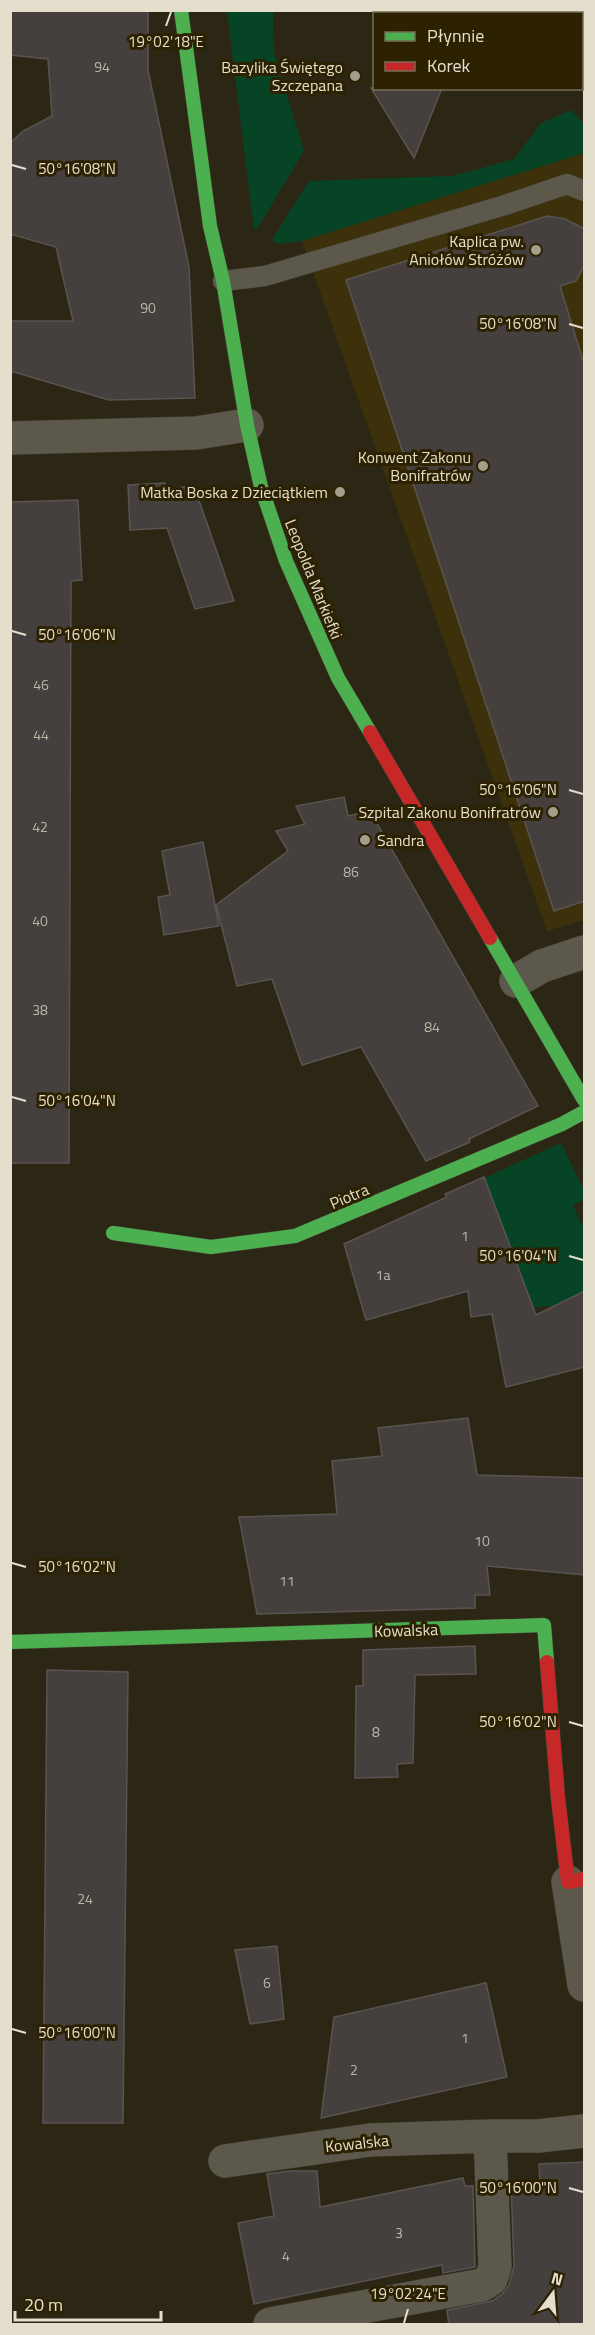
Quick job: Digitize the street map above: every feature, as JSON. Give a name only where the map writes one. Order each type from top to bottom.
[{"type":"street","name":"Leopolda Markiefki","points":[[181,10],[210,226],[223,281],[247,425],[261,487],[286,561],[338,678],[585,1100]]},
{"type":"street","points":[[10,438],[196,433],[247,425]]},
{"type":"street","points":[[516,981],[542,966],[585,952]]},
{"type":"street","name":"Piotra","points":[[113,1233],[211,1247],[295,1236],[562,1124],[585,1112]]},
{"type":"street","name":"Kowalska","points":[[10,1642],[544,1625],[558,1798],[576,1880],[585,1985]]},
{"type":"street","name":"Kowalska","points":[[225,2160],[370,2140],[538,2136],[585,2131]]},
{"type":"street","points":[[270,2325],[482,2284],[491,2279],[495,2267],[490,2136]]},
{"type":"lane","points":[[223,281],[265,276],[579,184]]},
{"type":"shaded area","points":[[584,153],[584,920],[547,931],[302,241]]},
{"type":"green space","points":[[227,11],[273,11],[274,53],[304,151],[257,229],[254,230]]},
{"type":"green space","points":[[571,110],[584,124],[584,153],[302,241],[279,244],[272,240],[309,181],[453,176],[514,159],[541,123]]},
{"type":"green space","points":[[561,1143],[584,1190],[584,1200],[573,1205],[581,1224],[584,1223],[584,1291],[554,1306],[521,1308],[484,1178]]},
{"type":"building","points":[[10,10],[148,10],[148,70],[189,267],[195,398],[109,400],[10,371],[10,321],[73,321],[56,247],[10,234],[10,143],[23,131],[52,116],[48,59],[10,55]]},
{"type":"building","points":[[371,88],[373,90],[441,90],[414,158]]},
{"type":"building","name":"Konwent Zakonu Bonifratrów","points":[[547,216],[565,219],[585,229],[585,264],[576,281],[560,286],[585,367],[585,901],[554,911],[346,280]]},
{"type":"building","points":[[165,483],[165,489],[194,486],[234,601],[195,609],[167,528],[130,530],[128,485]]},
{"type":"building","points":[[78,500],[82,580],[71,581],[69,1163],[10,1163],[10,502]]},
{"type":"building","points":[[344,797],[348,816],[370,811],[538,1106],[469,1139],[470,1142],[426,1161],[361,1047],[302,1065],[272,979],[237,986],[216,905],[288,851],[276,831],[305,824],[296,806]]},
{"type":"building","points":[[203,842],[219,926],[164,935],[158,897],[170,895],[162,851]]},
{"type":"building","points":[[484,1177],[536,1315],[585,1291],[585,1367],[506,1387],[492,1314],[471,1317],[468,1291],[366,1320],[344,1244],[447,1197],[445,1194]]},
{"type":"building","points":[[468,1418],[477,1475],[585,1478],[585,1575],[487,1566],[490,1595],[475,1595],[475,1608],[257,1614],[239,1517],[337,1514],[332,1461],[382,1456],[378,1428]]},
{"type":"building","points":[[475,1646],[476,1674],[415,1675],[413,1763],[397,1764],[398,1777],[355,1778],[356,1686],[363,1686],[363,1650]]},
{"type":"building","points":[[47,1670],[128,1672],[123,2123],[43,2123]]},
{"type":"building","points":[[277,1946],[284,2019],[250,2024],[235,1950]]},
{"type":"building","points":[[486,1983],[507,2077],[321,2118],[334,2017]]},
{"type":"building","points":[[585,2162],[585,2325],[449,2325],[447,2310],[492,2301],[509,2285],[514,2266],[511,2184],[540,2182],[539,2164]]},
{"type":"building","points":[[317,2171],[320,2207],[463,2178],[465,2186],[473,2186],[475,2267],[443,2273],[442,2265],[254,2304],[238,2223],[274,2216],[267,2174]]},
{"type":"traffic: fast","points":[[181,10],[210,226],[223,281],[247,425],[261,487],[286,561],[338,678],[370,732]]},
{"type":"traffic: fast","points":[[490,938],[584,1100]]},
{"type":"traffic: fast","points":[[113,1233],[211,1247],[295,1236],[562,1124],[584,1112]]},
{"type":"traffic: fast","points":[[10,1642],[544,1625],[547,1662]]},
{"type":"traffic: jam","points":[[370,732],[490,938]]},
{"type":"traffic: jam","points":[[547,1662],[558,1798],[568,1882],[584,1879]]},
{"type":"place","name":"Bazylika Świętego Szczepana","points":[[355,76]]},
{"type":"place","name":"Kaplica pw. Aniołów Stróżów","points":[[536,250]]},
{"type":"place","name":"Konwent Zakonu Bonifratrów","points":[[483,466]]},
{"type":"place","name":"Matka Boska z Dzieciątkiem","points":[[340,492]]},
{"type":"place","name":"Szpital Zakonu Bonifratrów","points":[[553,812]]},
{"type":"place","name":"Sandra","points":[[365,840]]}]
